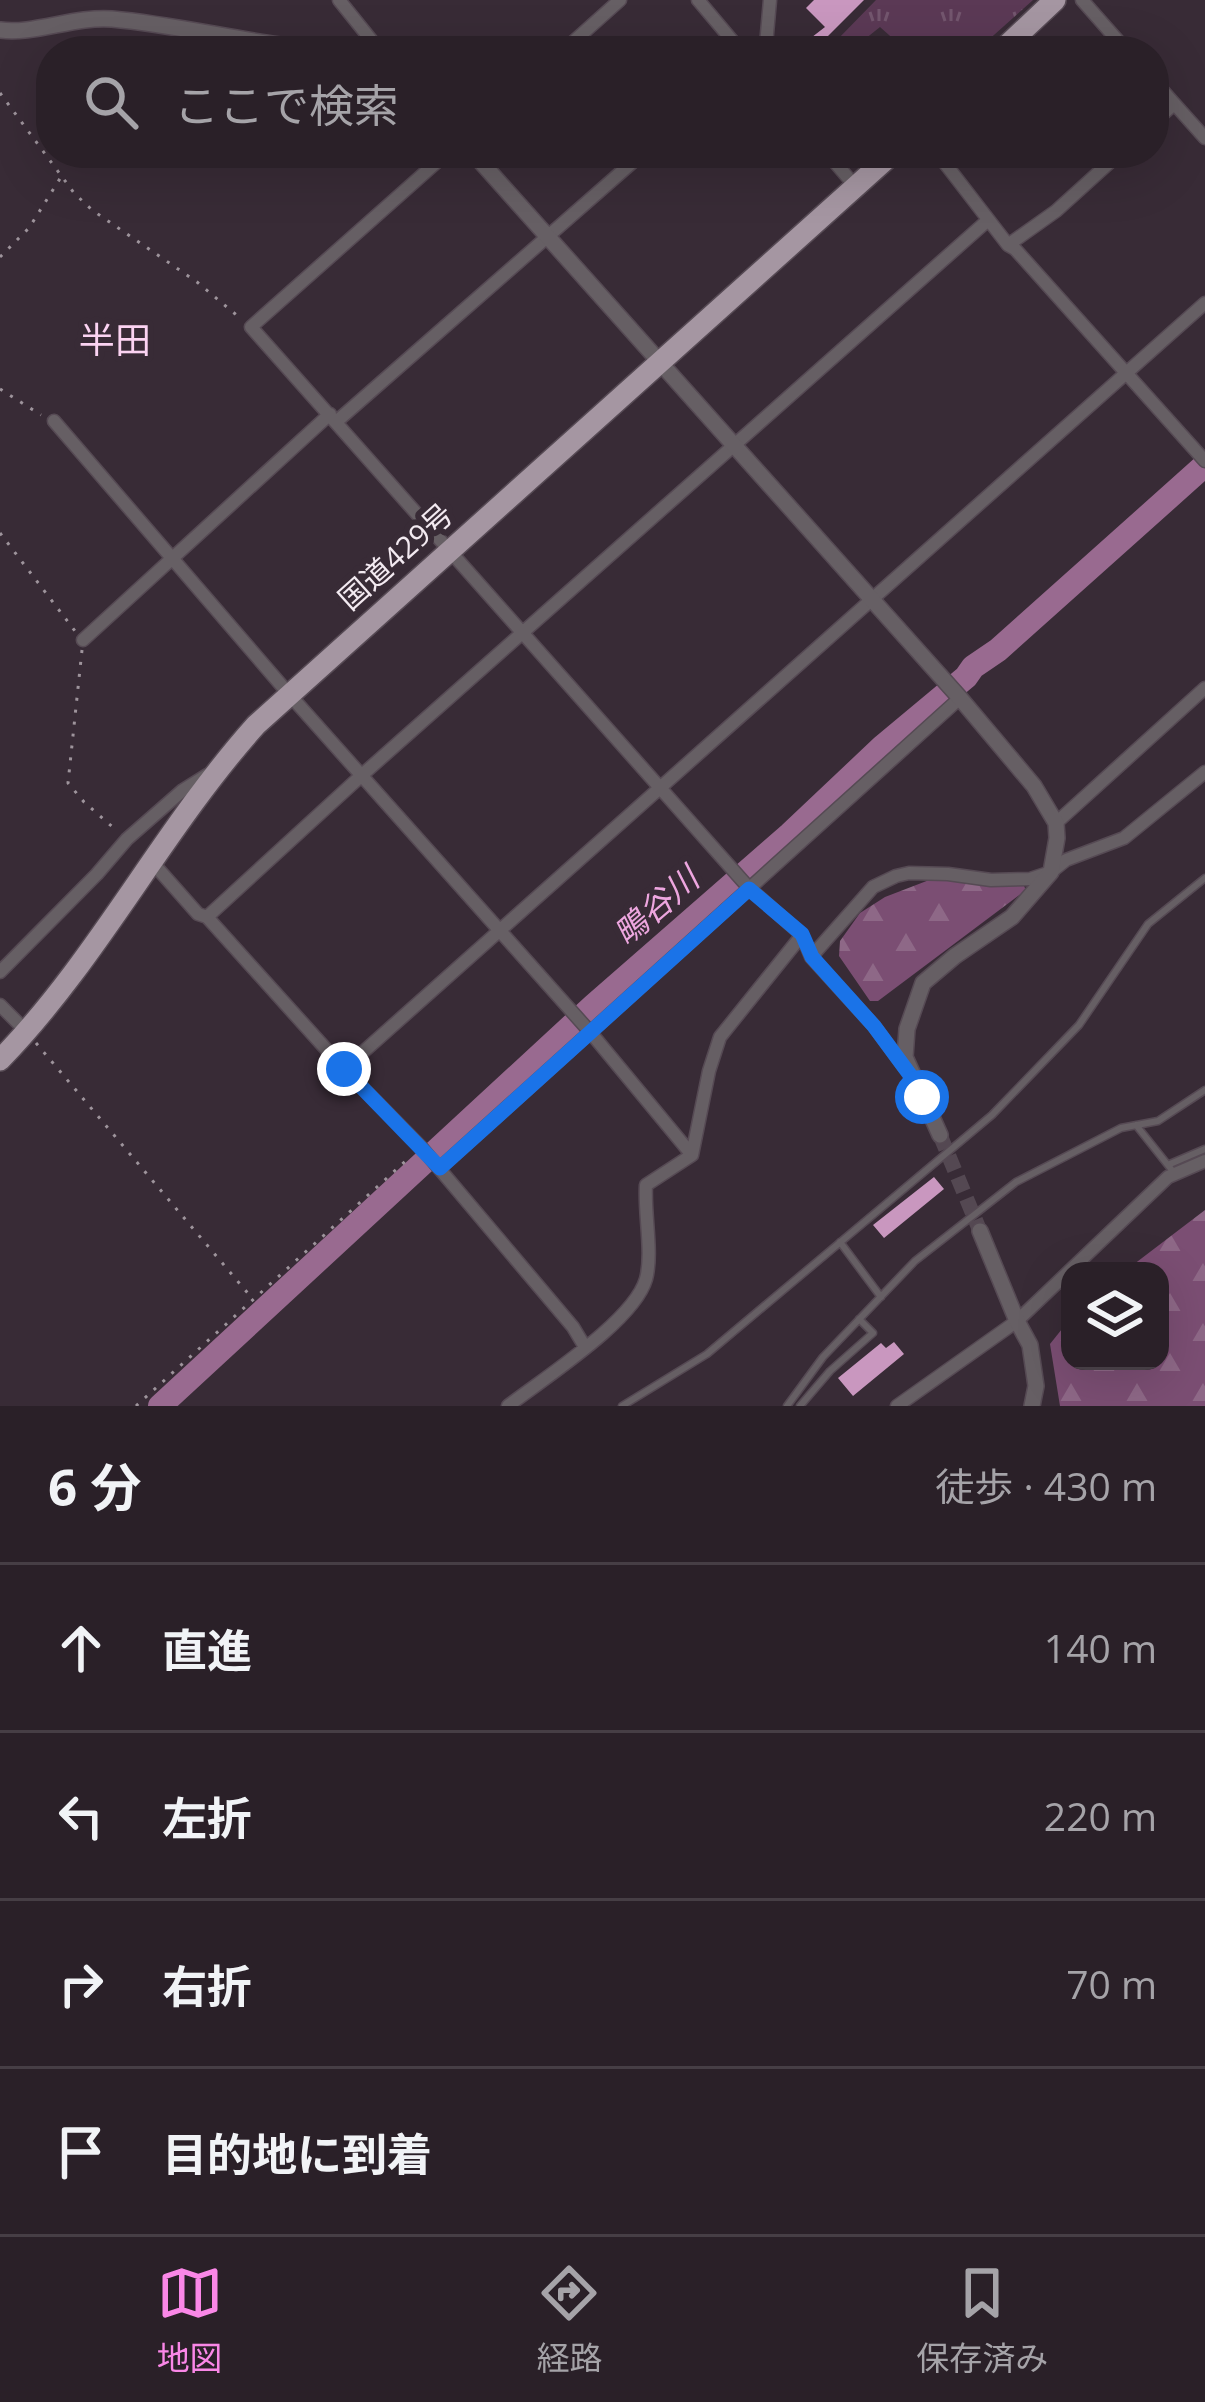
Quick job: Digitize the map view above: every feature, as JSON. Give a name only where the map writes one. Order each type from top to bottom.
[{"type":"highway","points":[[1017,36],[1055,0]]},
{"type":"highway","name":"国道429号","points":[[0,1060],[76,972],[218,767],[288,693],[876,168]]},
{"type":"street","points":[[339,0],[368,36]]},
{"type":"street","points":[[580,36],[620,0]]},
{"type":"street","points":[[698,0],[728,36]]},
{"type":"street","points":[[767,36],[770,0]]},
{"type":"street","points":[[1082,0],[1114,36]]},
{"type":"street","points":[[0,30],[107,19],[227,36]]},
{"type":"street","points":[[1169,98],[1205,138]]},
{"type":"street","points":[[1169,108],[1174,104]]},
{"type":"street","points":[[430,168],[251,327],[749,889],[802,934],[812,957],[874,1026],[916,1083]]},
{"type":"street","points":[[487,168],[1034,786],[1056,823],[1051,872]]},
{"type":"street","points":[[82,640],[626,168]]},
{"type":"street","points":[[840,168],[855,186]]},
{"type":"street","points":[[948,168],[1008,245],[1205,461]]},
{"type":"street","points":[[1008,245],[1056,211],[1103,168]]},
{"type":"street","points":[[207,916],[987,220]]},
{"type":"street","points":[[344,1069],[1205,303]]},
{"type":"street","points":[[54,421],[591,1033],[692,1155]]},
{"type":"street","points":[[1056,823],[1205,688]]},
{"type":"street","points":[[440,1168],[959,698]]},
{"type":"street","points":[[0,972],[127,839],[218,767]]},
{"type":"street","points":[[940,1135],[905,1057],[908,1029],[923,983],[1012,916],[1066,860],[1124,838],[1205,772]]},
{"type":"street","points":[[152,862],[440,1168],[585,1347]]},
{"type":"street","points":[[812,957],[873,887],[896,875],[948,874],[991,880],[1030,879],[1051,872]]},
{"type":"street","points":[[508,1406],[609,1328],[636,1300],[647,1276],[646,1185],[692,1155],[720,1036],[802,934]]},
{"type":"street","points":[[0,1005],[26,1033]]},
{"type":"street","points":[[897,1406],[1017,1321],[1172,1169],[1205,1160]]},
{"type":"street","points":[[980,1231],[1030,1346],[1036,1386],[1032,1406]]},
{"type":"lane","points":[[622,1406],[707,1354],[992,1115],[1079,1025],[1148,924],[1205,878]]},
{"type":"lane","points":[[787,1406],[823,1357],[915,1262],[1016,1182],[1121,1128],[1157,1120],[1205,1090]]},
{"type":"lane","points":[[1136,1125],[1172,1169],[1205,1149]]},
{"type":"lane","points":[[840,1242],[880,1297]]},
{"type":"lane","points":[[800,1406],[873,1333],[859,1319]]},
{"type":"path","points":[[0,93],[36,141]]},
{"type":"path","points":[[57,168],[92,210],[197,282],[251,327]]},
{"type":"path","points":[[0,257],[29,228],[62,175]]},
{"type":"path","points":[[0,389],[54,421]]},
{"type":"path","points":[[0,533],[82,640],[68,783],[127,839]]},
{"type":"path","points":[[26,1033],[253,1298]]},
{"type":"path","points":[[136,1406],[421,1147]]},
{"type":"green space","points":[[876,0],[1033,0],[993,36],[890,36],[880,27],[869,36],[841,36]]},
{"type":"green space","points":[[937,877],[1023,884],[1026,890],[878,1001],[870,1001],[839,956],[840,941],[860,913],[885,897]]},
{"type":"green space","points":[[1205,1210],[1205,1406],[1060,1406],[1050,1344],[1061,1330],[1061,1370],[1169,1370],[1169,1262],[1137,1262]]},
{"type":"building","points":[[814,0],[864,0],[828,36],[813,36],[825,27],[806,8]]},
{"type":"building","points":[[934,1177],[944,1189],[884,1238],[873,1225]]},
{"type":"building","points":[[894,1342],[904,1354],[853,1396],[838,1378],[881,1343],[886,1348]]},
{"type":"waterway","name":"鴫谷川","points":[[160,1406],[593,1006],[1205,465]]},
{"type":"tunnel","points":[[940,1135],[980,1231]]},
{"type":"district","name":"半田","points":[[115,340]]},
{"type":"route","points":[[344,1069],[440,1168],[749,889],[802,934],[812,957],[874,1026],[922,1097]]}]
